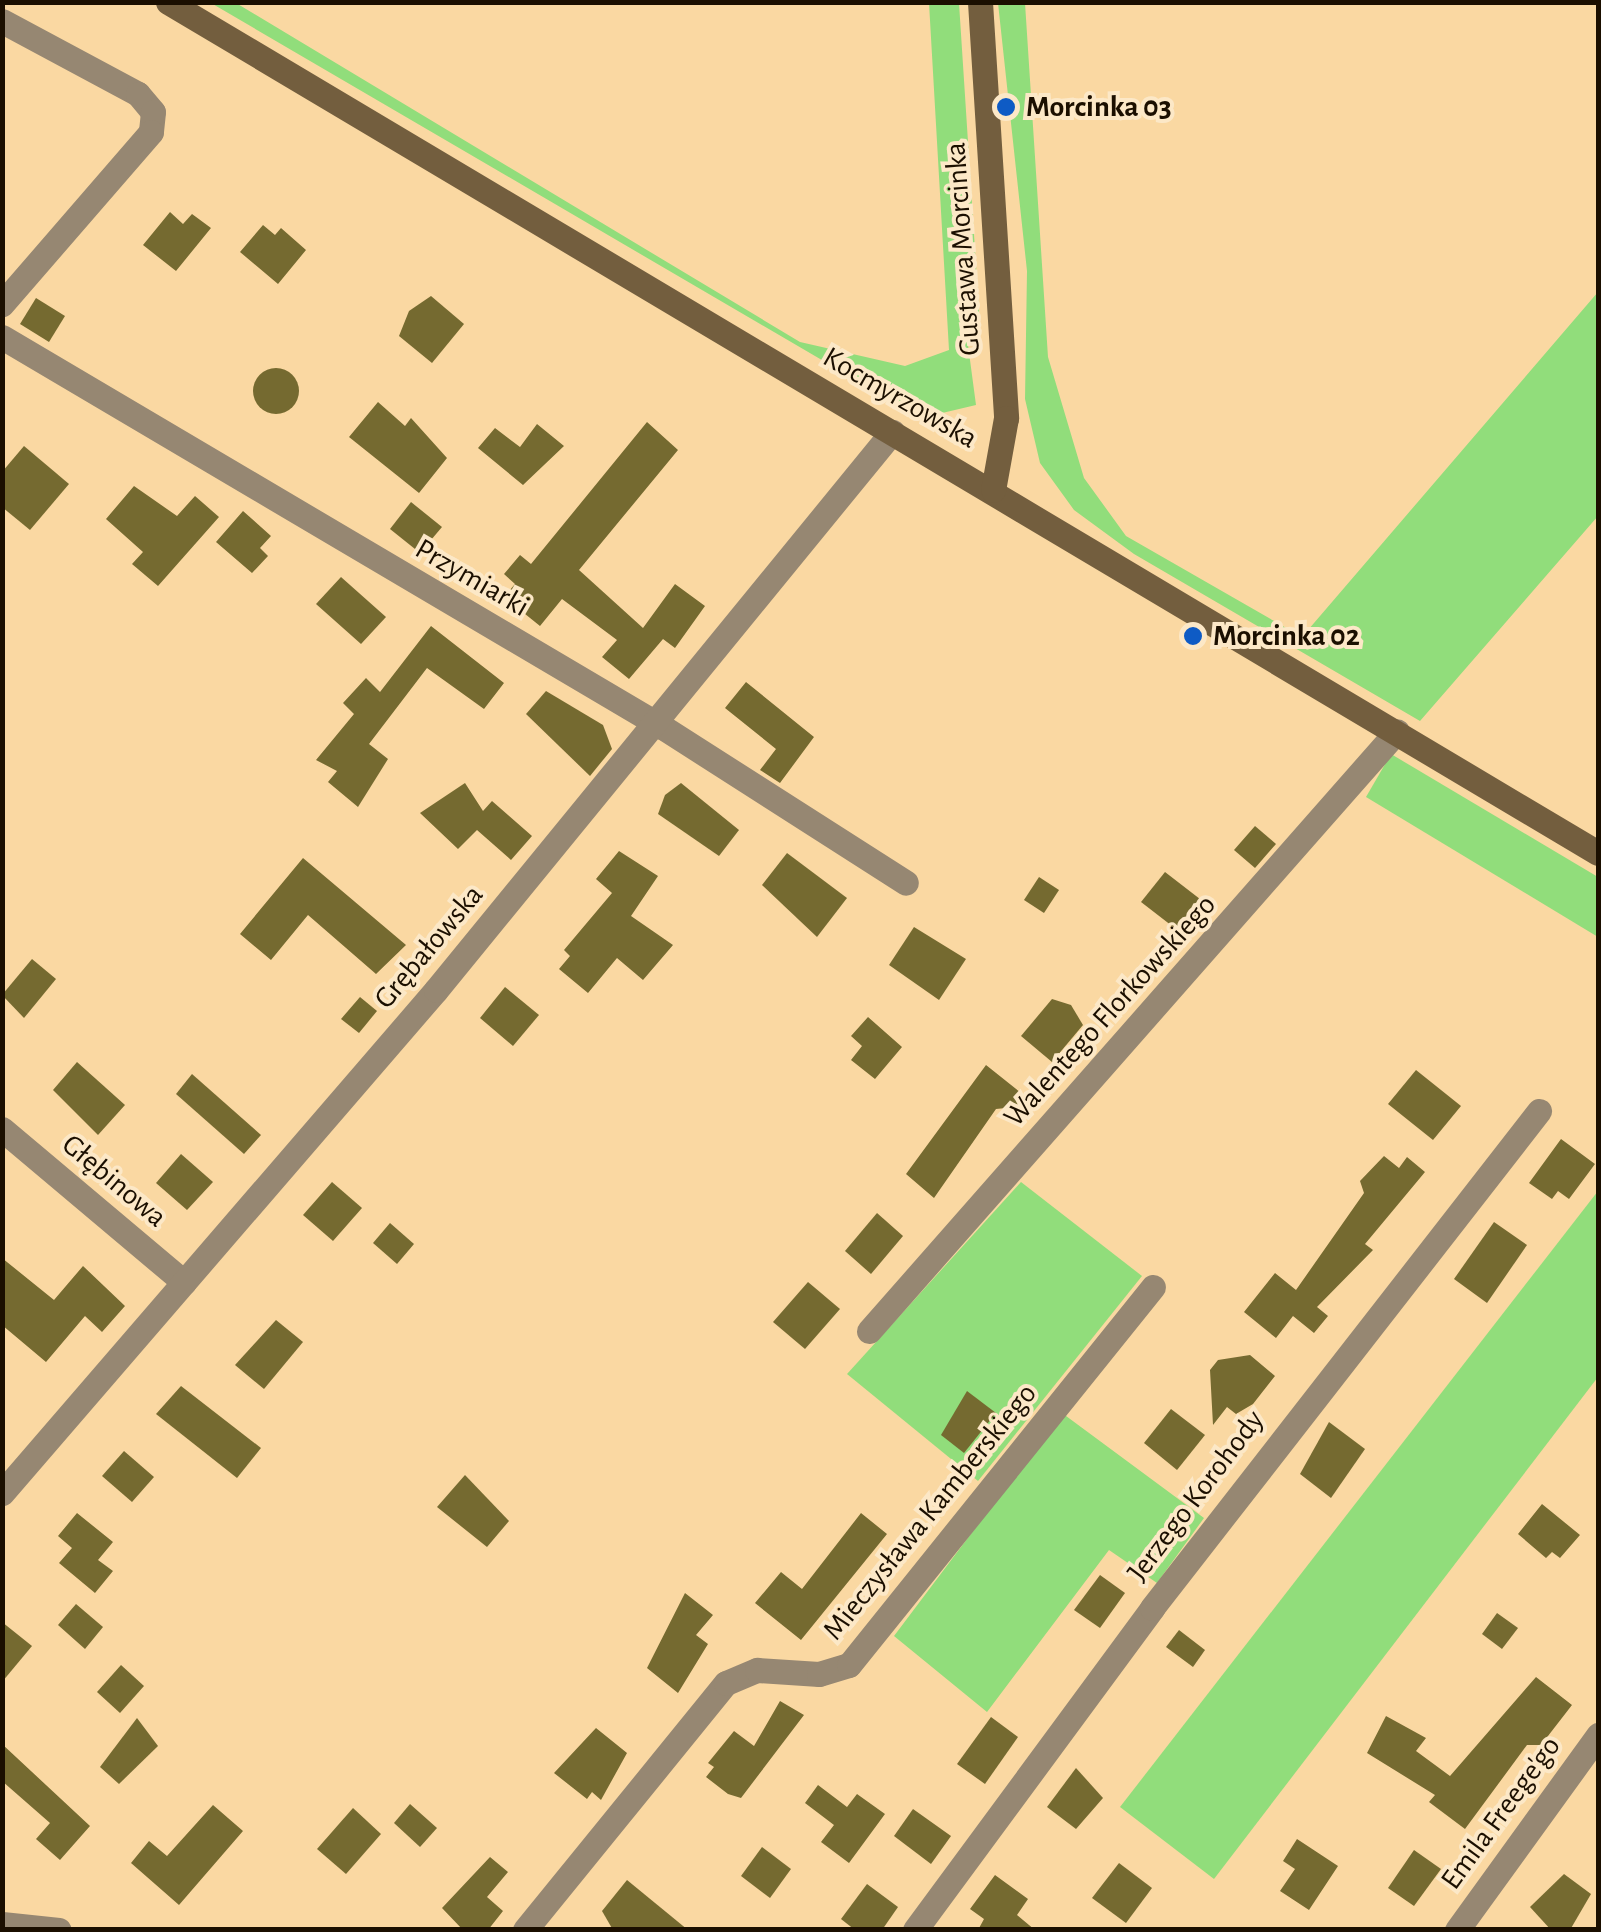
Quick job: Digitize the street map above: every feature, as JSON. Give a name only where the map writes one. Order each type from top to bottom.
[{"type":"main road","name":"Kocmyrzowska","points":[[168,2],[1598,853]]},
{"type":"main road","name":"Gustawa Morcinka","points":[[980,2],[1006,418],[993,490]]},
{"type":"street","points":[[2,21],[138,94],[153,112],[151,132],[2,304]]},
{"type":"street","name":"Przymiarki","points":[[2,337],[656,724],[906,883]]},
{"type":"street","name":"Grębałowska","points":[[2,1493],[656,724],[892,432]]},
{"type":"street","name":"Walentego Florkowskiego","points":[[869,1330],[1397,731]]},
{"type":"street","name":"Jerzego Korohody","points":[[915,1930],[1152,1608],[1538,1111]]},
{"type":"street","name":"Głębinowa","points":[[2,1129],[184,1282]]},
{"type":"street","name":"Mieczysława Kamberskiego","points":[[525,1930],[726,1682],[757,1670],[819,1674],[849,1664],[1154,1287]]},
{"type":"street","name":"Emila Freege'go","points":[[1456,1930],[1598,1736]]},
{"type":"street","points":[[2,1924],[59,1930]]},
{"type":"green space","points":[[211,3],[236,3],[800,342],[905,366],[949,350],[929,3],[959,3],[980,327],[966,330],[976,405],[921,418]]},
{"type":"green space","points":[[998,3],[1025,3],[1048,357],[1084,478],[1126,536],[1302,637],[1598,292],[1598,516],[1420,721],[1134,554],[1074,510],[1040,463],[1025,399],[1027,271]]},
{"type":"green space","points":[[1391,754],[1598,877],[1598,937],[1366,797]]},
{"type":"green space","points":[[1021,1182],[1142,1276],[978,1481],[847,1374]]},
{"type":"green space","points":[[1598,1191],[1598,1377],[1214,1879],[1120,1807]]},
{"type":"green space","points":[[1062,1413],[1204,1518],[1157,1583],[1109,1550],[987,1712],[894,1636]]},
{"type":"building","points":[[170,212],[183,224],[192,214],[211,228],[176,271],[143,245]]},
{"type":"building","points":[[263,225],[275,235],[281,228],[306,250],[278,284],[240,252]]},
{"type":"building","points":[[431,296],[464,324],[432,363],[399,336],[409,311]]},
{"type":"building","points":[[36,298],[65,316],[49,342],[20,324]]},
{"type":"building","points":[[276,368],[292,375],[299,391],[292,407],[276,414],[260,407],[253,391],[260,375]]},
{"type":"building","points":[[378,402],[405,426],[411,418],[447,458],[419,493],[349,437]]},
{"type":"building","points":[[647,422],[678,450],[579,570],[643,628],[675,584],[705,606],[675,648],[663,639],[629,679],[602,657],[617,640],[562,599],[540,626],[504,597],[515,584],[504,574],[520,555],[531,564]]},
{"type":"building","points":[[537,424],[564,446],[523,485],[478,448],[495,428],[520,447]]},
{"type":"building","points":[[24,446],[69,484],[30,530],[2,507],[2,472]]},
{"type":"building","points":[[134,486],[177,516],[195,496],[219,517],[158,586],[132,564],[143,552],[106,519]]},
{"type":"building","points":[[411,502],[442,527],[420,553],[390,529]]},
{"type":"building","points":[[243,511],[271,536],[260,548],[268,556],[252,573],[216,542]]},
{"type":"building","points":[[341,577],[386,617],[361,644],[316,604]]},
{"type":"building","points":[[431,626],[504,683],[484,709],[427,668],[369,744],[388,759],[358,807],[328,782],[337,771],[316,760],[354,714],[343,703],[366,678],[380,692]]},
{"type":"building","points":[[746,682],[814,737],[780,783],[760,770],[776,749],[725,708]]},
{"type":"building","points":[[546,691],[603,725],[612,749],[590,776],[526,714]]},
{"type":"building","points":[[465,783],[483,811],[492,801],[532,836],[511,860],[477,830],[458,849],[420,813]]},
{"type":"building","points":[[681,783],[739,830],[719,856],[658,814],[665,795]]},
{"type":"building","points":[[1255,826],[1276,844],[1255,868],[1234,850]]},
{"type":"building","points":[[619,851],[658,876],[631,916],[673,945],[643,980],[617,958],[588,993],[559,969],[570,956],[564,950],[612,893],[596,879]]},
{"type":"building","points":[[787,853],[847,898],[817,937],[762,885]]},
{"type":"building","points":[[303,858],[406,945],[376,974],[308,915],[271,960],[240,934]]},
{"type":"building","points":[[1165,872],[1209,906],[1185,936],[1141,902]]},
{"type":"building","points":[[1039,877],[1059,890],[1044,913],[1024,900]]},
{"type":"building","points":[[914,927],[966,959],[939,1000],[889,965]]},
{"type":"building","points":[[32,959],[56,979],[24,1018],[2,995]]},
{"type":"building","points":[[505,987],[539,1015],[513,1046],[480,1018]]},
{"type":"building","points":[[360,997],[377,1011],[359,1033],[341,1019]]},
{"type":"building","points":[[1052,999],[1071,1005],[1083,1025],[1052,1062],[1021,1036]]},
{"type":"building","points":[[868,1017],[902,1047],[875,1079],[851,1060],[862,1046],[851,1036]]},
{"type":"building","points":[[77,1062],[125,1105],[98,1135],[53,1090]]},
{"type":"building","points":[[986,1065],[1036,1105],[996,1109],[934,1198],[906,1174]]},
{"type":"building","points":[[1416,1070],[1461,1106],[1433,1140],[1388,1104]]},
{"type":"building","points":[[192,1074],[261,1135],[244,1154],[176,1094]]},
{"type":"building","points":[[1561,1139],[1595,1164],[1569,1199],[1558,1191],[1552,1199],[1529,1183]]},
{"type":"building","points":[[181,1154],[213,1182],[187,1210],[156,1183]]},
{"type":"building","points":[[1384,1156],[1399,1168],[1407,1157],[1425,1172],[1365,1244],[1373,1250],[1317,1307],[1328,1316],[1314,1333],[1293,1316],[1276,1338],[1244,1312],[1275,1273],[1296,1290],[1364,1193],[1360,1181]]},
{"type":"building","points":[[332,1182],[362,1208],[333,1241],[303,1215]]},
{"type":"building","points":[[877,1213],[903,1236],[871,1274],[845,1251]]},
{"type":"building","points":[[1494,1222],[1527,1245],[1487,1303],[1454,1279]]},
{"type":"building","points":[[390,1223],[414,1244],[397,1264],[373,1243]]},
{"type":"building","points":[[2,1258],[54,1300],[83,1266],[125,1306],[102,1332],[85,1316],[46,1362],[2,1325]]},
{"type":"building","points":[[808,1282],[840,1309],[805,1349],[773,1322]]},
{"type":"building","points":[[276,1320],[303,1342],[264,1389],[235,1365]]},
{"type":"building","points":[[1250,1355],[1275,1376],[1253,1404],[1236,1414],[1227,1407],[1213,1425],[1210,1370],[1218,1360]]},
{"type":"building","points":[[181,1386],[261,1448],[237,1478],[156,1414]]},
{"type":"building","points":[[967,1391],[996,1413],[964,1453],[941,1435]]},
{"type":"building","points":[[1171,1409],[1205,1435],[1177,1470],[1144,1443]]},
{"type":"building","points":[[1329,1422],[1365,1449],[1331,1498],[1300,1474]]},
{"type":"building","points":[[124,1451],[154,1477],[132,1502],[102,1476]]},
{"type":"building","points":[[465,1475],[509,1521],[487,1547],[437,1507]]},
{"type":"building","points":[[1542,1504],[1580,1535],[1560,1558],[1552,1552],[1546,1558],[1518,1534]]},
{"type":"building","points":[[77,1513],[113,1542],[98,1560],[113,1571],[95,1593],[59,1563],[72,1548],[58,1536]]},
{"type":"building","points":[[861,1513],[887,1534],[801,1640],[755,1603],[781,1572],[802,1589]]},
{"type":"building","points":[[1100,1575],[1125,1593],[1100,1628],[1074,1610]]},
{"type":"building","points":[[685,1593],[713,1615],[696,1635],[708,1644],[678,1693],[647,1668]]},
{"type":"building","points":[[76,1604],[103,1627],[85,1649],[58,1625]]},
{"type":"building","points":[[1497,1613],[1518,1628],[1502,1649],[1482,1634]]},
{"type":"building","points":[[2,1622],[32,1646],[2,1682]]},
{"type":"building","points":[[1179,1630],[1205,1650],[1193,1667],[1166,1647]]},
{"type":"building","points":[[121,1665],[144,1686],[120,1713],[97,1692]]},
{"type":"building","points":[[1536,1677],[1572,1705],[1541,1745],[1527,1745],[1465,1829],[1429,1802],[1435,1795],[1367,1753],[1386,1716],[1426,1738],[1416,1751],[1450,1776]]},
{"type":"building","points":[[780,1701],[804,1715],[741,1798],[728,1794],[706,1777],[714,1767],[708,1763],[734,1731],[754,1746]]},
{"type":"building","points":[[991,1717],[1018,1737],[985,1784],[957,1764]]},
{"type":"building","points":[[137,1718],[158,1746],[119,1784],[100,1767]]},
{"type":"building","points":[[596,1728],[627,1753],[601,1800],[592,1792],[587,1799],[554,1773]]},
{"type":"building","points":[[2,1744],[90,1826],[60,1860],[36,1839],[50,1823],[2,1781]]},
{"type":"building","points":[[1076,1768],[1103,1798],[1076,1829],[1047,1807]]},
{"type":"building","points":[[818,1785],[847,1807],[857,1794],[885,1814],[849,1863],[821,1842],[834,1825],[805,1803]]},
{"type":"building","points":[[410,1804],[437,1828],[420,1847],[394,1823]]},
{"type":"building","points":[[213,1805],[243,1831],[179,1905],[131,1863],[149,1841],[167,1856]]},
{"type":"building","points":[[353,1808],[381,1834],[346,1874],[317,1849]]},
{"type":"building","points":[[913,1809],[951,1836],[931,1864],[894,1836]]},
{"type":"building","points":[[1297,1839],[1338,1866],[1309,1910],[1280,1891],[1295,1869],[1283,1861]]},
{"type":"building","points":[[762,1847],[791,1869],[770,1898],[741,1876]]},
{"type":"building","points":[[1414,1850],[1441,1869],[1414,1906],[1388,1888]]},
{"type":"building","points":[[490,1857],[508,1872],[487,1897],[503,1911],[488,1930],[463,1930],[442,1908]]},
{"type":"building","points":[[1119,1863],[1152,1888],[1126,1923],[1092,1898]]},
{"type":"building","points":[[1564,1874],[1591,1894],[1570,1930],[1551,1930],[1530,1907]]},
{"type":"building","points":[[995,1875],[1028,1899],[1017,1915],[1035,1930],[978,1930],[984,1919],[970,1909]]},
{"type":"building","points":[[627,1880],[688,1930],[613,1930],[602,1911]]},
{"type":"building","points":[[867,1884],[898,1907],[882,1930],[855,1930],[841,1919]]},
{"type":"place","name":"Morcinka 03","points":[[1006,107]]},
{"type":"place","name":"Morcinka 02","points":[[1193,636]]}]
